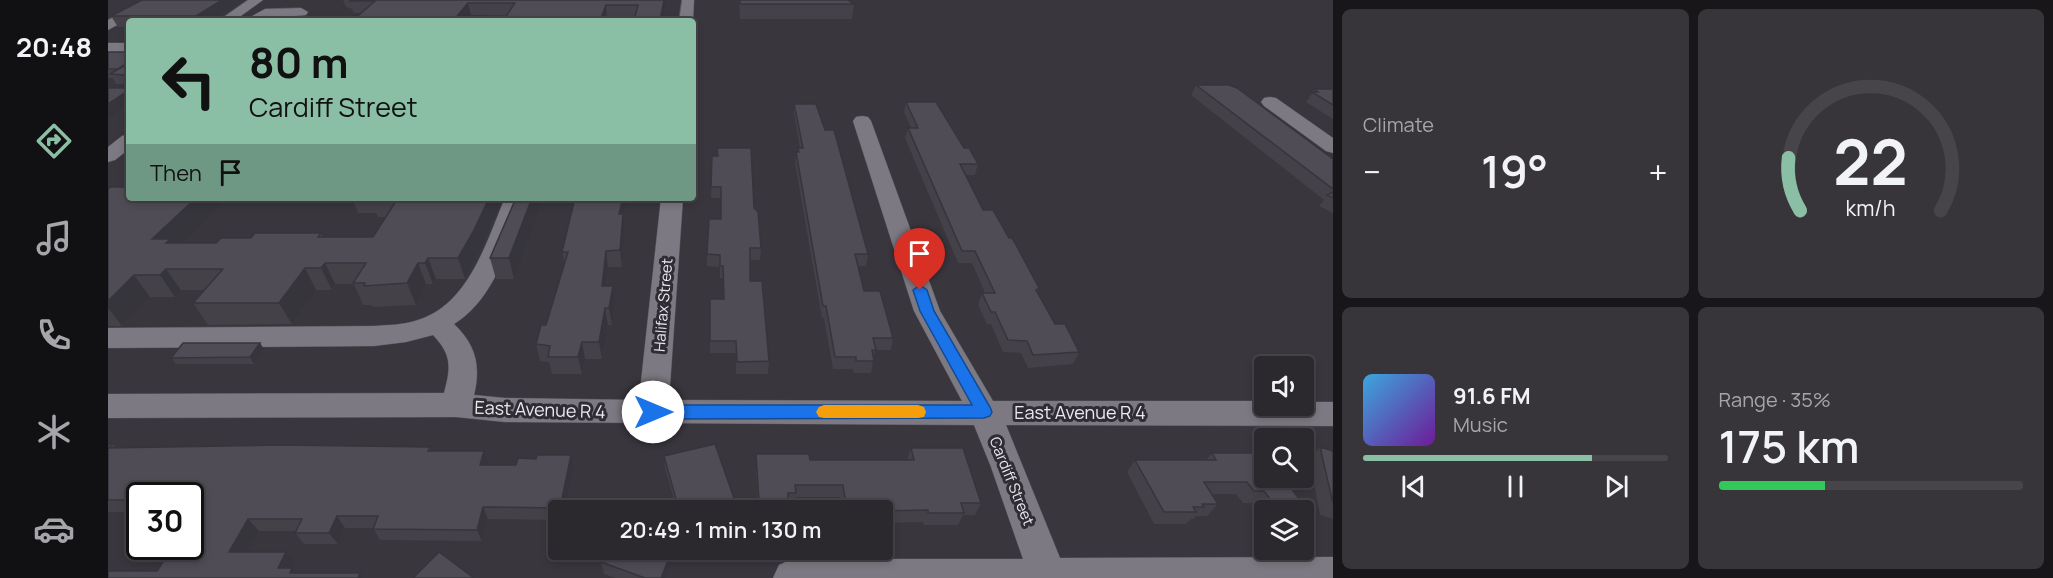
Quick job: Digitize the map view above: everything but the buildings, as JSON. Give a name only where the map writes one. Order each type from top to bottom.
[{"type":"street","points":[[108,26],[157,0]]},
{"type":"street","points":[[230,18],[257,0]]},
{"type":"street","points":[[256,18],[282,0]]},
{"type":"street","points":[[686,18],[688,0]]},
{"type":"street","points":[[265,13],[305,9],[292,18]]},
{"type":"street","points":[[108,38],[126,38]]},
{"type":"street","points":[[108,48],[126,48]]},
{"type":"street","points":[[1270,102],[1333,147]]},
{"type":"street","name":"Cardiff Street","points":[[862,121],[927,311],[984,412],[1008,467],[1049,577]]},
{"type":"street","points":[[108,338],[374,336],[407,333],[437,323],[459,307],[478,283],[515,201]]},
{"type":"street","name":"Halifax Street","points":[[653,412],[672,201]]},
{"type":"street","points":[[437,323],[462,349],[464,376],[456,405]]},
{"type":"street","name":"East Avenue R 4","points":[[108,406],[456,405],[505,410],[653,412],[1333,414]]},
{"type":"street","points":[[792,578],[1333,576]]},
{"type":"slow traffic","points":[[824,412],[918,412]]},
{"type":"route","points":[[653,412],[984,412],[927,311],[920,290]]}]
